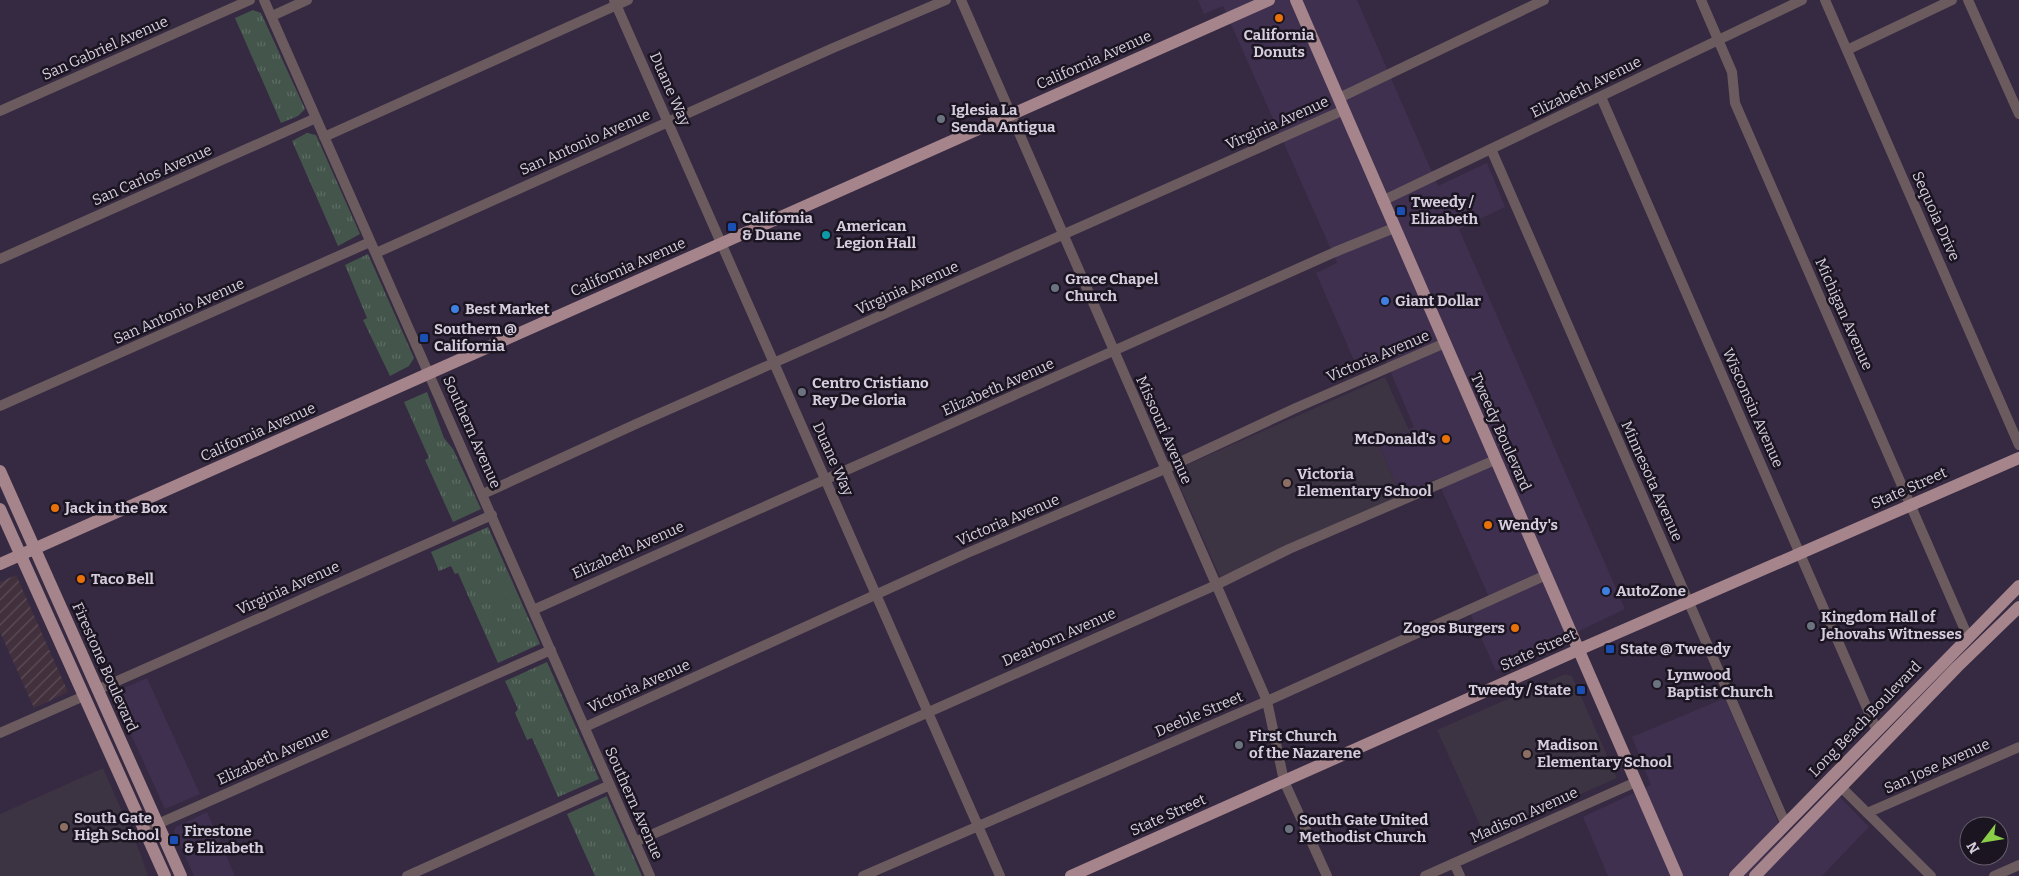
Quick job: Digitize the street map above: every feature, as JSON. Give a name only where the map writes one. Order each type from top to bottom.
[{"type":"main road","name":"California Avenue","points":[[0,564],[1269,0]]},
{"type":"main road","name":"Tweedy Boulevard","points":[[1296,0],[1382,201],[1678,876]]},
{"type":"main road","name":"State Street","points":[[1071,876],[1578,650],[2019,458]]},
{"type":"main road","name":"Firestone Boulevard","points":[[0,471],[181,876]]},
{"type":"main road","name":"Firestone Boulevard","points":[[0,509],[165,876]]},
{"type":"main road","name":"Long Beach Boulevard","points":[[1735,876],[2019,586]]},
{"type":"main road","name":"Long Beach Boulevard","points":[[1756,876],[1855,772],[2019,607]]},
{"type":"main road","points":[[1855,772],[1856,763],[1878,740],[1877,731]]},
{"type":"street","name":"San Gabriel Avenue","points":[[0,111],[250,0]]},
{"type":"street","name":"Southern Avenue","points":[[264,0],[370,242],[430,373],[650,876]]},
{"type":"street","points":[[272,16],[307,0]]},
{"type":"street","points":[[324,137],[615,2],[628,0]]},
{"type":"street","name":"San Antonio Avenue","points":[[376,253],[946,0]]},
{"type":"street","name":"Missouri Avenue","points":[[961,0],[1267,701],[1284,781],[1327,876]]},
{"type":"street","name":"Virginia Avenue","points":[[1339,98],[1544,0]]},
{"type":"street","name":"Michigan Avenue","points":[[1701,0],[1732,72],[1735,103],[1968,637]]},
{"type":"street","name":"Elizabeth Avenue","points":[[1382,201],[1802,0]]},
{"type":"street","name":"Sequoia Drive","points":[[1825,0],[2019,445]]},
{"type":"street","points":[[1847,50],[1952,0]]},
{"type":"street","points":[[1968,0],[2019,114]]},
{"type":"street","name":"Duane Way","points":[[615,2],[1000,876]]},
{"type":"street","name":"Wisconsin Avenue","points":[[1600,97],[1877,731]]},
{"type":"street","name":"Virginia Avenue","points":[[483,494],[1344,110]]},
{"type":"street","name":"San Carlos Avenue","points":[[0,259],[316,118]]},
{"type":"street","name":"Minnesota Avenue","points":[[1491,149],[1786,825]]},
{"type":"street","name":"Elizabeth Avenue","points":[[533,610],[771,502],[826,480],[1335,252],[1394,228]]},
{"type":"street","name":"San Antonio Avenue","points":[[0,406],[370,242]]},
{"type":"street","name":"Victoria Avenue","points":[[585,727],[876,594],[1165,469],[1340,388],[1445,343]]},
{"type":"street","name":"Dearborn Avenue","points":[[635,842],[1216,585],[1306,542],[1495,460]]},
{"type":"street","name":"Virginia Avenue","points":[[97,690],[492,515]]},
{"type":"street","name":"Deeble Street","points":[[863,876],[1267,701],[1546,575]]},
{"type":"street","name":"Elizabeth Avenue","points":[[144,830],[551,650]]},
{"type":"street","points":[[0,733],[84,696]]},
{"type":"street","name":"San Jose Avenue","points":[[1867,813],[2019,747]]},
{"type":"street","name":"Madison Avenue","points":[[1425,876],[1636,782]]},
{"type":"street","points":[[407,876],[610,785]]},
{"type":"street","points":[[1841,787],[1931,876]]},
{"type":"street","points":[[1454,863],[1460,876]]},
{"type":"street","points":[[1994,876],[2019,865]]},
{"type":"shaded area","points":[[1198,0],[1357,0],[1438,186],[1487,163],[1505,207],[1459,229],[1625,609],[1496,671],[1471,615],[1492,604],[1437,479],[1401,495],[1378,444],[1414,427],[1386,361],[1359,372],[1316,273],[1337,263],[1223,6],[1204,14]]},
{"type":"shaded area","name":"Victoria Elementary School","points":[[1385,377],[1409,430],[1378,444],[1401,495],[1220,577],[1173,471]]},
{"type":"shaded area","points":[[16,575],[68,692],[34,708],[0,632],[0,582]]},
{"type":"shaded area","name":"Madison Elementary School","points":[[1565,674],[1572,676],[1617,778],[1513,824],[1511,820],[1483,832],[1437,730]]},
{"type":"shaded area","points":[[147,678],[200,794],[165,809],[112,693]]},
{"type":"shaded area","points":[[1725,698],[1789,848],[1839,796],[1869,827],[1822,876],[1608,876],[1583,817],[1651,785],[1632,737]]},
{"type":"shaded area","name":"South Gate High School","points":[[103,768],[141,855],[148,876],[0,876],[0,814]]},
{"type":"shaded area","points":[[207,812],[235,876],[194,876],[174,831],[176,827]]},
{"type":"green space","points":[[253,10],[261,13],[305,109],[298,116],[281,123],[235,18]]},
{"type":"green space","points":[[307,133],[316,135],[360,234],[338,246],[292,141]]},
{"type":"green space","points":[[368,254],[414,358],[409,366],[390,376],[363,320],[367,318],[345,265]]},
{"type":"green space","points":[[427,392],[444,438],[453,449],[481,509],[453,522],[425,460],[429,458],[404,402]]},
{"type":"green space","points":[[488,527],[540,644],[498,663],[458,573],[455,574],[451,566],[439,571],[431,552]]},
{"type":"green space","points":[[498,586],[503,588],[507,597],[489,605],[486,593]]},
{"type":"green space","points":[[509,600],[513,609],[510,614],[506,618],[495,617],[491,608]]},
{"type":"green space","points":[[547,662],[599,779],[558,797],[532,738],[527,740],[515,713],[518,709],[505,681]]},
{"type":"green space","points":[[607,796],[642,876],[595,876],[567,814]]},
{"type":"place","name":"California Donuts","points":[[1279,18]]},
{"type":"place","name":"Iglesia La Senda Antigua","points":[[941,119]]},
{"type":"place","name":"Tweedy / Elizabeth","points":[[1401,211]]},
{"type":"place","name":"California & Duane","points":[[732,227]]},
{"type":"place","name":"American Legion Hall","points":[[826,235]]},
{"type":"place","name":"Grace Chapel Church","points":[[1055,288]]},
{"type":"place","name":"Giant Dollar","points":[[1385,301]]},
{"type":"place","name":"Best Market","points":[[455,309]]},
{"type":"place","name":"Southern @ California","points":[[424,338]]},
{"type":"place","name":"Centro Cristiano Rey De Gloria","points":[[802,392]]},
{"type":"place","name":"McDonald's","points":[[1446,439]]},
{"type":"place","name":"Victoria Elementary School","points":[[1287,483]]},
{"type":"place","name":"Jack in the Box","points":[[55,508]]},
{"type":"place","name":"Wendy's","points":[[1488,525]]},
{"type":"place","name":"Taco Bell","points":[[81,579]]},
{"type":"place","name":"AutoZone","points":[[1606,591]]},
{"type":"place","name":"Kingdom Hall of Jehovahs Witnesses","points":[[1811,626]]},
{"type":"place","name":"Zogos Burgers","points":[[1515,628]]},
{"type":"place","name":"State @ Tweedy","points":[[1610,649]]},
{"type":"place","name":"Lynwood Baptist Church","points":[[1657,684]]},
{"type":"place","name":"Tweedy / State","points":[[1581,690]]},
{"type":"place","name":"First Church of the Nazarene","points":[[1239,745]]},
{"type":"place","name":"Madison Elementary School","points":[[1527,754]]},
{"type":"place","name":"South Gate High School","points":[[64,827]]},
{"type":"place","name":"South Gate United Methodist Church","points":[[1289,829]]},
{"type":"place","name":"Firestone & Elizabeth","points":[[174,840]]}]
